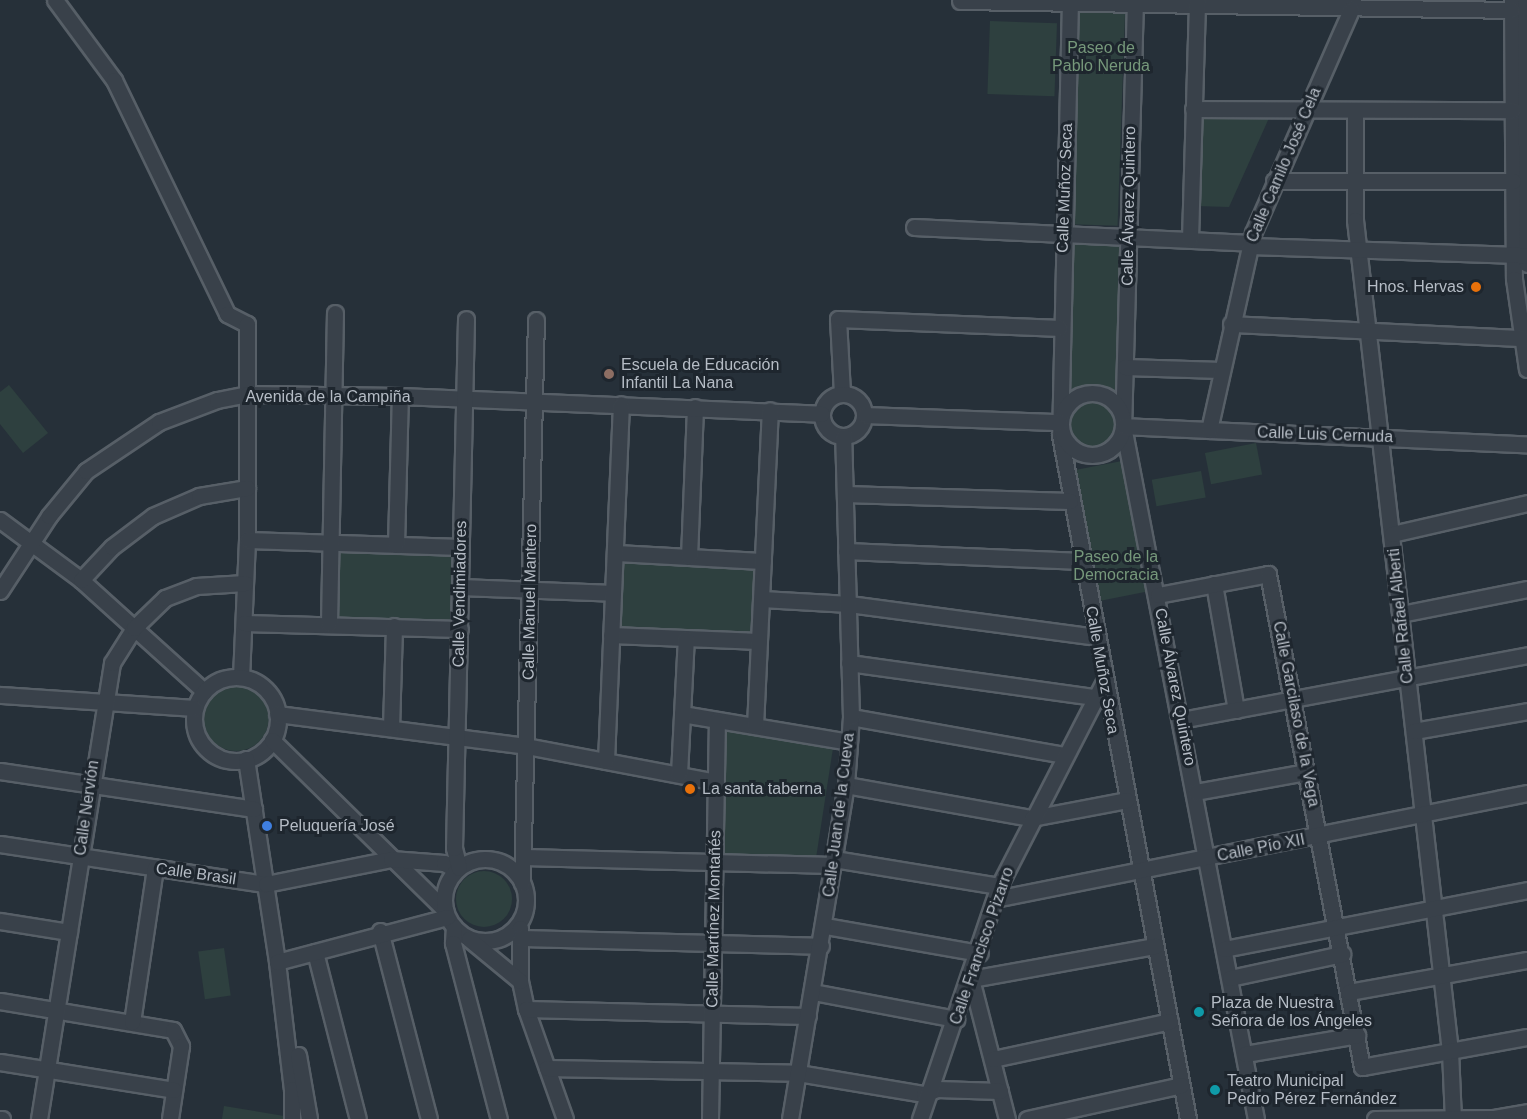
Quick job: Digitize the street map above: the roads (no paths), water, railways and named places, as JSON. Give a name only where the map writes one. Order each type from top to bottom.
[{"type":"street","points":[[55,0],[114,80],[227,314],[248,324],[247,540],[241,677]]},
{"type":"street","points":[[1522,258],[1526,231],[1522,109],[1525,0]]},
{"type":"street","points":[[960,1],[1197,3],[1352,10],[1424,5],[1512,5],[1522,109],[1513,181],[1522,258],[1522,338],[1527,369]]},
{"type":"street","name":"Calle Muñoz Seca","points":[[1070,2],[1060,328],[1060,422],[1070,501],[1188,1119]]},
{"type":"street","name":"Calle Álvarez Quintero","points":[[1135,3],[1123,426],[1158,596],[1256,1119]]},
{"type":"street","points":[[1190,239],[1197,3]]},
{"type":"street","name":"Calle Camilo José Cela","points":[[1209,430],[1250,244],[1274,181],[1352,10]]},
{"type":"street","points":[[1194,110],[1355,112],[1522,109]]},
{"type":"street","name":"Calle Rafael Alberti","points":[[1355,112],[1358,250],[1450,1051],[1453,1119]]},
{"type":"street","points":[[1274,181],[1513,181]]},
{"type":"street","points":[[914,227],[1190,239],[1522,258]]},
{"type":"street","points":[[329,624],[335,313]]},
{"type":"street","name":"Calle Vendimiadores","points":[[458,869],[454,848],[466,319]]},
{"type":"street","points":[[842,393],[838,319],[1060,328]]},
{"type":"street","name":"Calle Manuel Mantero","points":[[522,883],[536,320]]},
{"type":"street","points":[[1231,324],[1522,338]]},
{"type":"street","points":[[1125,367],[1221,370]]},
{"type":"street","points":[[842,393],[855,397],[865,415],[856,432],[843,436],[825,427],[822,414],[830,397],[842,393]]},
{"type":"street","points":[[1092,393],[1114,402],[1123,426],[1113,447],[1089,456],[1070,447],[1060,422],[1071,401],[1092,393]]},
{"type":"street","name":"Avenida de la Campiña","points":[[0,591],[32,540],[86,471],[135,435],[183,410],[248,394],[400,396],[822,414]]},
{"type":"street","points":[[396,545],[400,396]]},
{"type":"street","points":[[606,760],[621,404]]},
{"type":"street","points":[[689,557],[695,407]]},
{"type":"street","points":[[755,726],[770,410]]},
{"type":"street","points":[[865,415],[1060,422]]},
{"type":"street","name":"Calle Luis Cernuda","points":[[1123,426],[1527,444]]},
{"type":"street","name":"Calle Juan de la Cueva","points":[[790,1119],[825,926],[846,785],[851,717],[843,436]]},
{"type":"street","points":[[81,580],[112,547],[153,516],[199,496],[247,488]]},
{"type":"street","points":[[845,494],[1070,501]]},
{"type":"street","points":[[1392,534],[1527,503]]},
{"type":"street","points":[[0,520],[32,540],[81,580],[204,691]]},
{"type":"street","points":[[247,540],[461,547]]},
{"type":"street","points":[[846,551],[1082,561]]},
{"type":"street","points":[[615,553],[763,561]]},
{"type":"street","name":"Calle Garcilaso de la Vega","points":[[1214,585],[1268,574],[1320,836],[1362,1067],[1450,1051]]},
{"type":"street","name":"Calle Nervión","points":[[39,1119],[81,858],[103,702],[112,663],[134,628],[165,598],[196,586],[245,583]]},
{"type":"street","points":[[1158,596],[1214,585],[1236,710]]},
{"type":"street","points":[[460,587],[613,593]]},
{"type":"street","points":[[1401,614],[1527,589]]},
{"type":"street","points":[[762,599],[849,604],[1096,637]]},
{"type":"street","points":[[244,622],[460,629]]},
{"type":"street","points":[[391,728],[394,626]]},
{"type":"street","points":[[611,635],[759,641]]},
{"type":"street","points":[[680,774],[686,638]]},
{"type":"street","points":[[1181,720],[1292,701],[1527,655]]},
{"type":"street","points":[[849,663],[1095,697]]},
{"type":"street","points":[[241,677],[266,689],[278,714],[272,740],[261,753],[246,759],[225,759],[205,747],[195,729],[195,708],[204,691],[222,679],[241,677]]},
{"type":"street","name":"Calle Francisco Pizarro","points":[[920,1119],[971,979],[997,893],[1032,818],[1104,682]]},
{"type":"street","points":[[0,695],[195,708]]},
{"type":"street","points":[[1414,731],[1527,711]]},
{"type":"street","points":[[278,714],[526,746],[716,782]]},
{"type":"street","points":[[682,714],[849,742]]},
{"type":"street","points":[[851,717],[1064,755]]},
{"type":"street","name":"Calle Martínez Montañés","points":[[710,1119],[717,720]]},
{"type":"street","points":[[272,740],[453,922],[520,981]]},
{"type":"street","points":[[246,759],[278,966],[292,1089],[292,1119]]},
{"type":"street","points":[[0,771],[254,809]]},
{"type":"street","points":[[1195,792],[1306,772]]},
{"type":"street","points":[[846,785],[1032,818],[1126,800]]},
{"type":"street","name":"Calle Pío XII","points":[[524,857],[715,862],[834,862],[997,893],[1141,872],[1527,793]]},
{"type":"street","name":"Calle Brasil","points":[[0,844],[266,884],[392,859],[444,863],[458,869]]},
{"type":"street","points":[[499,1119],[453,944],[453,922],[445,889],[458,869],[477,860],[496,861],[510,867],[522,883],[525,904],[520,920],[520,981],[526,1009],[565,1119]]},
{"type":"street","points":[[132,1022],[155,868]]},
{"type":"street","points":[[1224,949],[1527,890]]},
{"type":"street","points":[[278,966],[380,932],[453,922],[496,939],[510,932],[520,920]]},
{"type":"street","points":[[0,921],[69,932]]},
{"type":"street","points":[[825,926],[980,952]]},
{"type":"street","points":[[380,932],[429,1119]]},
{"type":"street","points":[[520,938],[821,946]]},
{"type":"street","points":[[1007,1119],[971,979],[1155,946]]},
{"type":"street","points":[[315,952],[358,1119]]},
{"type":"street","points":[[1230,978],[1342,954]]},
{"type":"street","points":[[1349,992],[1527,960]]},
{"type":"street","points":[[278,966],[287,989],[309,1119]]},
{"type":"street","points":[[813,992],[956,1018]]},
{"type":"street","points":[[0,1001],[173,1030],[181,1046],[170,1119]]},
{"type":"street","points":[[526,1009],[808,1016]]},
{"type":"street","points":[[993,1059],[1170,1021]]},
{"type":"street","points":[[1245,1054],[1357,1035]]},
{"type":"street","points":[[1450,1051],[1527,1037]]},
{"type":"street","points":[[0,1062],[174,1090]]},
{"type":"street","points":[[547,1068],[798,1073],[931,1092],[1000,1091]]},
{"type":"street","points":[[1027,1119],[1181,1085]]},
{"type":"street","points":[[1375,1119],[1494,1119],[1527,1112]]},
{"type":"place","name":"Hnos. Hervas","points":[[1476,287]]},
{"type":"place","name":"Escuela de Educación Infantil La Nana","points":[[609,374]]},
{"type":"place","name":"La santa taberna","points":[[690,789]]},
{"type":"place","name":"Peluquería José","points":[[267,826]]},
{"type":"place","name":"Plaza de Nuestra Señora de los Ángeles","points":[[1199,1012]]},
{"type":"place","name":"Teatro Municipal Pedro Pérez Fernández","points":[[1215,1090]]},
{"type":"park label","name":"Paseo de Pablo Neruda","points":[[1101,57]]},
{"type":"park label","name":"Paseo de la Democracia","points":[[1116,566]]}]
